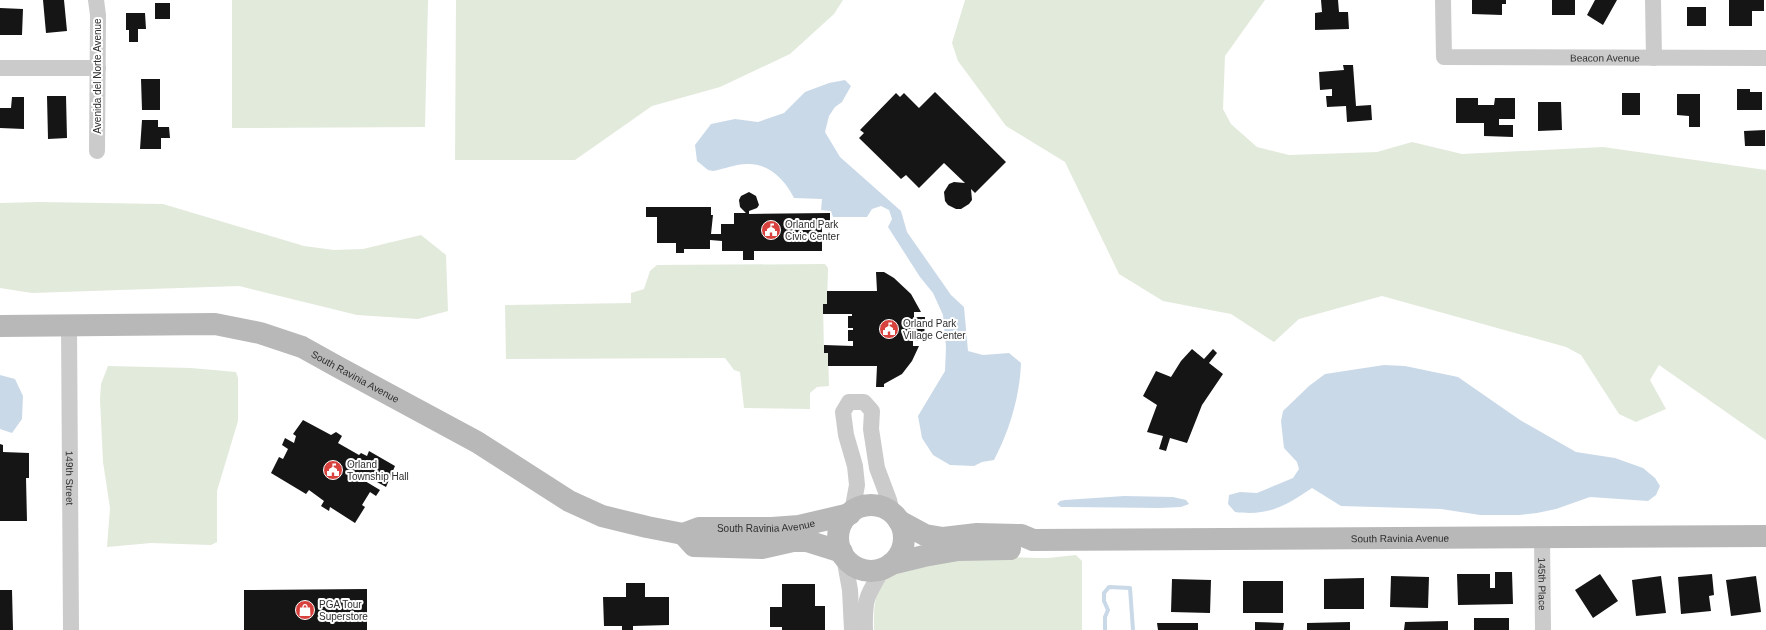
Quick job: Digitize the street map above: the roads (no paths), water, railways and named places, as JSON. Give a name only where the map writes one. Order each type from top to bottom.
[{"type":"street","name":"Avenida del Norte Avenue","points":[[96,0],[98,15],[97,151]]},
{"type":"street","name":"Beacon Avenue","points":[[1443,0],[1444,57],[1766,58]]},
{"type":"street","points":[[1653,0],[1654,58]]},
{"type":"street","points":[[0,68],[98,68]]},
{"type":"street","name":"South Ravinia Avenue","points":[[0,326],[215,324],[260,333],[302,348],[477,442],[569,501],[602,516],[683,534],[699,528],[772,528],[799,526],[851,513]]},
{"type":"street","name":"149th Street","points":[[69,326],[72,630]]},
{"type":"street","points":[[851,513],[857,485],[855,466],[846,435],[843,412],[849,402],[864,402],[872,411],[871,429],[877,468],[895,517],[903,531],[904,541],[898,558],[887,567],[868,593],[864,606],[865,630]]},
{"type":"street","points":[[852,630],[850,590],[843,554],[838,541],[839,531],[843,521],[851,513],[859,508],[870,505],[882,507],[895,517]]},
{"type":"street","name":"South Ravinia Avenue","points":[[895,517],[926,535],[943,538],[977,534],[1021,535],[1033,540],[1766,536]]},
{"type":"street","name":"South Ravinia Avenue","points":[[683,534],[694,546],[762,548],[793,541],[807,541],[843,554]]},
{"type":"street","name":"145th Place","points":[[1542,538],[1543,630]]},
{"type":"street","name":"South Ravinia Avenue","points":[[887,567],[924,556],[958,550],[1019,549],[1033,540]]},
{"type":"street","points":[[843,554],[853,566],[865,571],[887,567]]},
{"type":"water","points":[[845,80],[851,86],[842,102],[835,107],[829,116],[825,132],[840,157],[901,211],[907,232],[951,295],[964,307],[968,351],[983,355],[1009,353],[1021,363],[1013,413],[994,460],[982,462],[974,466],[950,465],[933,455],[922,438],[918,416],[945,371],[946,347],[943,315],[933,293],[920,277],[888,227],[892,219],[889,210],[881,206],[872,209],[867,217],[833,217],[831,211],[821,210],[822,199],[794,198],[781,179],[762,166],[755,164],[743,164],[713,171],[708,170],[697,161],[695,145],[711,124],[735,119],[758,122],[784,113],[805,92],[829,83]]},
{"type":"water","points":[[1384,365],[1405,366],[1458,377],[1520,420],[1576,452],[1615,458],[1643,468],[1655,478],[1660,486],[1656,495],[1648,501],[1590,497],[1556,509],[1537,513],[1519,515],[1480,515],[1441,509],[1341,506],[1312,488],[1285,505],[1268,511],[1247,513],[1235,512],[1228,504],[1229,495],[1240,492],[1257,493],[1293,478],[1299,469],[1297,462],[1284,448],[1281,421],[1283,411],[1309,386],[1325,374]]},
{"type":"water","points":[[0,375],[15,379],[23,396],[22,419],[12,433],[0,429]]},
{"type":"water","points":[[1124,496],[1173,497],[1186,500],[1189,504],[1181,507],[1160,508],[1061,507],[1057,504],[1060,501],[1065,500]]},
{"type":"waterway","points":[[1105,630],[1105,617],[1108,610],[1104,601],[1104,593],[1109,587],[1130,588],[1133,630]]},
{"type":"place","name":"Orland Park Civic Center","points":[[771,230]]},
{"type":"place","name":"Orland Park Village Center","points":[[889,329]]},
{"type":"place","name":"Orland Township Hall","points":[[333,470]]},
{"type":"place","name":"PGA Tour Superstore","points":[[305,610]]}]
